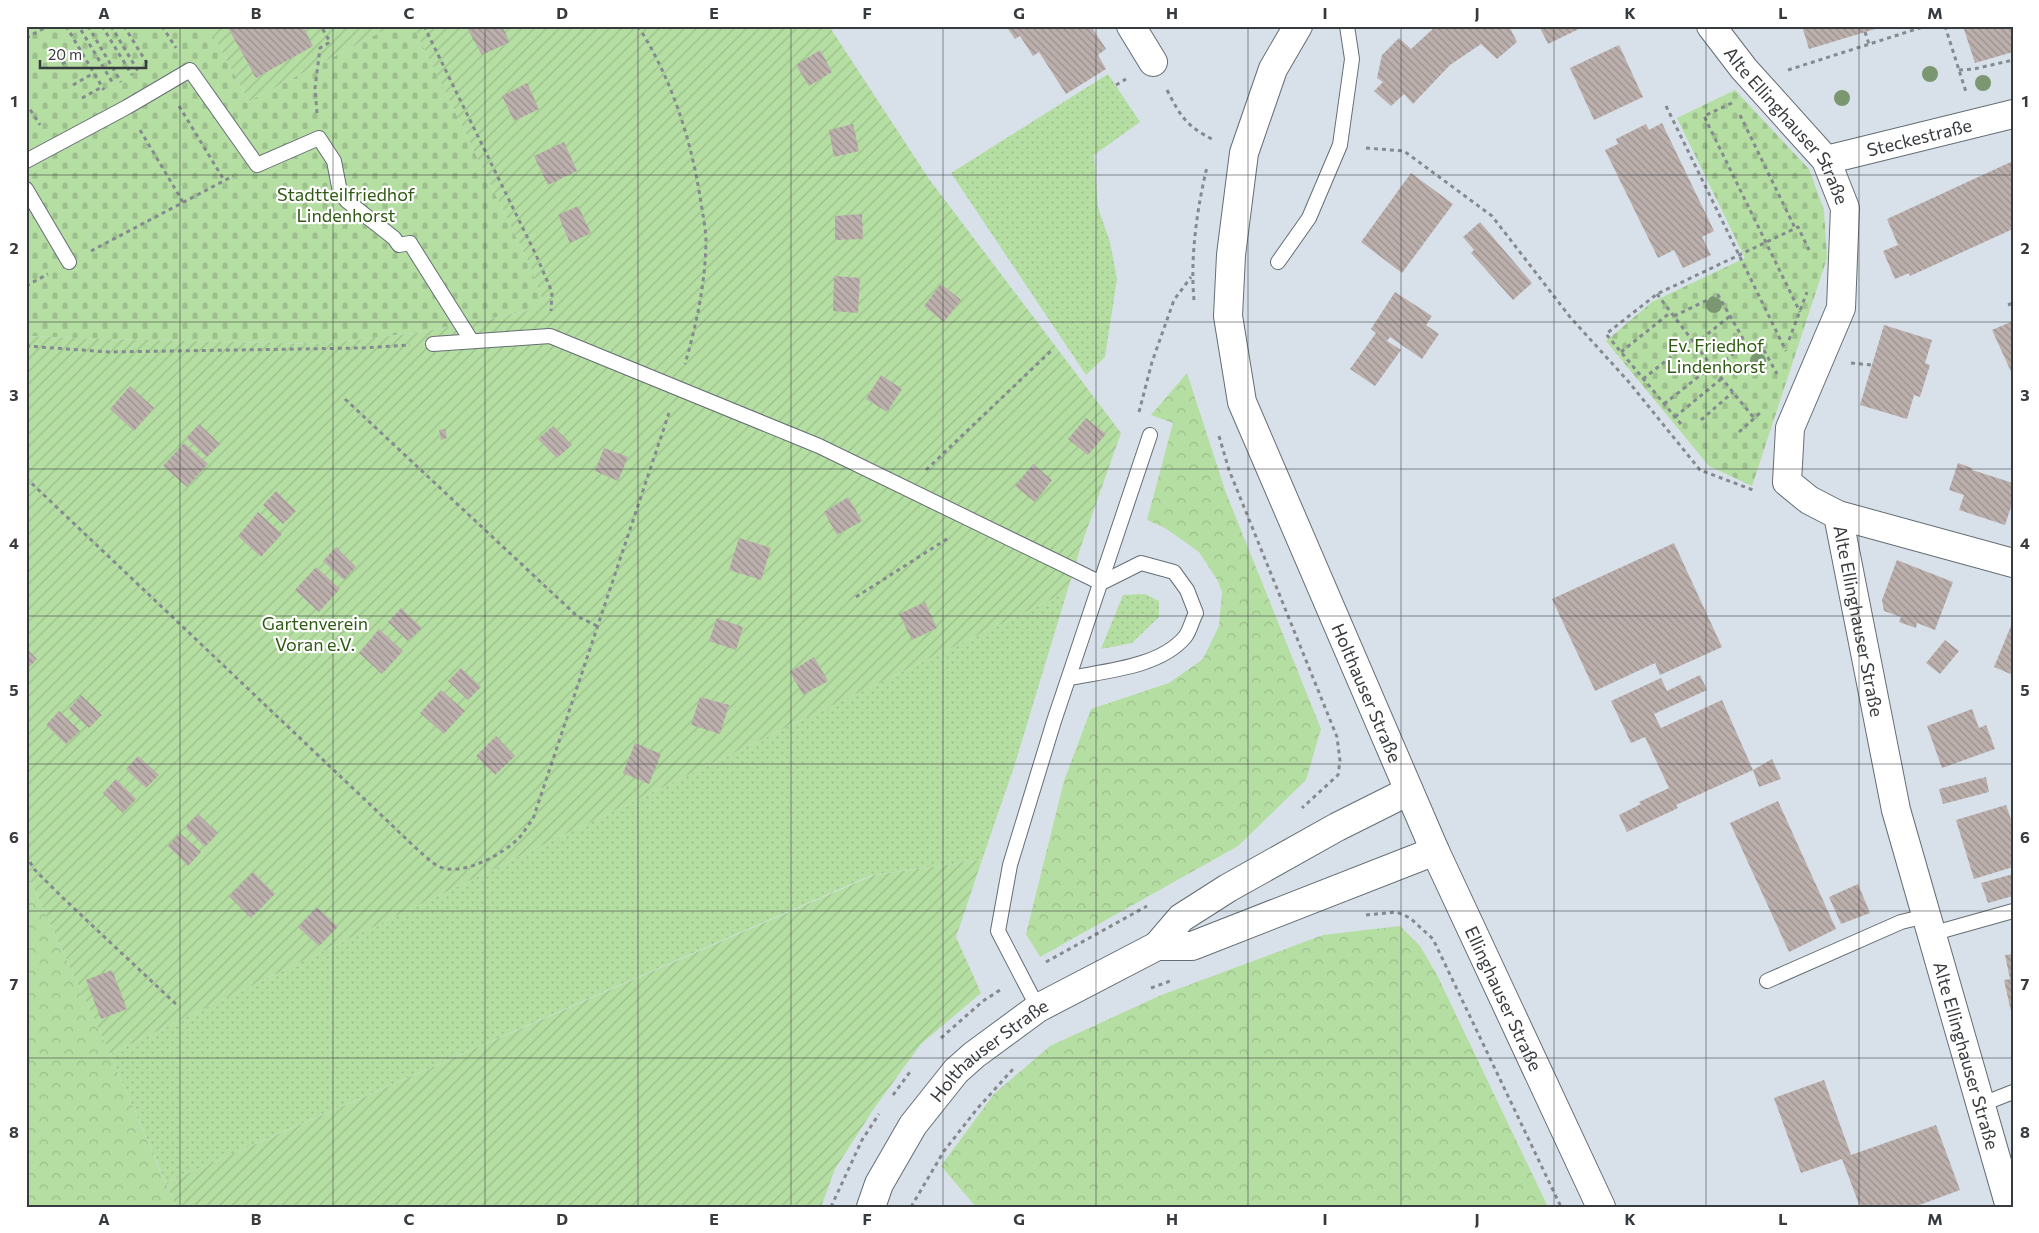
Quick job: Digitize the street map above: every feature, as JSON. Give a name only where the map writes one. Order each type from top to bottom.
[{"type":"street","points":[[1131,26],[1153,62]]},
{"type":"street","points":[[1231,254],[1244,154],[1273,69],[1298,26]]},
{"type":"street","name":"Alte Ellinghauser Straße","points":[[1711,26],[1744,69],[1826,160],[1845,208],[1841,308],[1790,428],[1787,482],[1809,500],[1838,516],[1896,810],[2010,1207]]},
{"type":"street","name":"Steckestraße","points":[[1826,160],[2013,114]]},
{"type":"street","name":"Holthauser Straße","points":[[871,1207],[879,1184],[913,1125],[956,1071],[974,1055],[1038,1008],[1157,946],[1181,918],[1228,888],[1337,827],[1409,791],[1242,402],[1228,316],[1231,254]]},
{"type":"street","points":[[1838,516],[2013,563]]},
{"type":"street","name":"Ellinghauser Straße","points":[[1409,791],[1601,1207]]},
{"type":"street","name":"Holthauser Straße","points":[[1157,946],[1192,946],[1435,850]]},
{"type":"lane","points":[[1278,262],[1309,218],[1340,145],[1352,59],[1347,26]]},
{"type":"lane","points":[[26,161],[127,107],[190,70],[256,164],[319,138],[334,161],[340,192],[347,201],[394,238],[399,245],[410,243],[471,340]]},
{"type":"lane","points":[[26,189],[70,262]]},
{"type":"lane","points":[[433,344],[550,336],[819,446],[1101,583]]},
{"type":"lane","points":[[1038,1008],[998,931],[1010,866],[1150,435]]},
{"type":"lane","points":[[1070,678],[1128,667],[1166,654],[1186,637],[1196,613],[1187,590],[1174,572],[1141,563],[1101,583]]},
{"type":"lane","points":[[1766,981],[1901,922],[1928,925],[2013,911]]},
{"type":"lane","points":[[1980,1105],[2013,1092]]},
{"type":"path","points":[[26,38],[48,26]]},
{"type":"path","points":[[66,26],[105,92]]},
{"type":"path","points":[[88,26],[121,82]]},
{"type":"path","points":[[102,26],[132,76]]},
{"type":"path","points":[[111,26],[139,72]]},
{"type":"path","points":[[124,26],[148,66]]},
{"type":"path","points":[[319,138],[316,88],[319,55],[320,48],[330,42],[321,26]]},
{"type":"path","points":[[424,26],[536,255],[552,292],[550,336]]},
{"type":"path","points":[[26,478],[419,851],[439,866],[457,869],[477,864],[503,851],[519,837],[532,819],[677,389],[693,338],[704,276],[706,236],[697,176],[688,136],[668,84],[648,42],[638,26]]},
{"type":"path","points":[[1789,69],[1926,26]]},
{"type":"path","points":[[1945,26],[1961,78]]},
{"type":"path","points":[[81,30],[115,86]]},
{"type":"path","points":[[1865,32],[1869,44]]},
{"type":"path","points":[[62,64],[82,53]]},
{"type":"path","points":[[1959,70],[1974,69],[2013,60]]},
{"type":"path","points":[[1116,85],[1153,62],[1181,116],[1196,131],[1215,140]]},
{"type":"path","points":[[74,85],[94,73]]},
{"type":"path","points":[[166,84],[224,180]]},
{"type":"path","points":[[82,98],[102,87]]},
{"type":"path","points":[[1800,312],[1704,116],[1734,102],[1795,228],[1798,227],[1814,258]]},
{"type":"path","points":[[1666,106],[1786,351],[1810,284]]},
{"type":"path","points":[[127,107],[183,202]]},
{"type":"path","points":[[1340,145],[1404,151],[1492,216],[1570,317],[1628,381],[1700,470],[1753,490],[1787,482]]},
{"type":"path","points":[[26,286],[256,164]]},
{"type":"path","points":[[1681,424],[1606,334],[1657,294],[1795,228]]},
{"type":"path","points":[[1150,435],[1139,414],[1152,362],[1174,300],[1192,276],[1231,254]]},
{"type":"path","points":[[1192,276],[1194,301]]},
{"type":"path","points":[[1657,294],[1721,379],[1754,418]]},
{"type":"path","points":[[1664,404],[1746,344],[1718,295],[1674,316]]},
{"type":"path","points":[[2008,305],[2013,303]]},
{"type":"path","points":[[1620,352],[1671,312]]},
{"type":"path","points":[[1643,379],[1730,316]]},
{"type":"path","points":[[1760,343],[1777,375]]},
{"type":"path","points":[[26,346],[109,352],[351,348],[433,344]]},
{"type":"path","points":[[905,489],[1053,350]]},
{"type":"path","points":[[1848,362],[1855,365],[1872,365]]},
{"type":"path","points":[[1676,417],[1721,379]]},
{"type":"path","points":[[1700,420],[1733,392]]},
{"type":"path","points":[[345,399],[577,616],[597,626]]},
{"type":"path","points":[[1218,433],[1229,470],[1336,737],[1340,761],[1338,776]]},
{"type":"path","points":[[856,597],[950,537],[970,521]]},
{"type":"path","points":[[26,855],[34,869],[63,898],[178,1006]]},
{"type":"path","points":[[1360,915],[1397,912],[1410,918],[1432,940],[1561,1207]]},
{"type":"path","points":[[1146,991],[1180,977]]},
{"type":"path","points":[[911,1207],[944,1151],[977,1108],[1014,1068]]},
{"type":"green space","name":"Stadtteilfriedhof Lindenhorst","points":[[26,26],[208,26],[249,101],[392,26],[413,26],[528,261],[542,299],[537,305],[526,311],[423,332],[321,344],[26,336]]},
{"type":"green space","points":[[208,26],[392,26],[249,101]]},
{"type":"green space","name":"Gartenverein Voran e.V.","points":[[413,26],[829,26],[929,179],[1121,433],[1081,546],[1067,592],[110,1054],[26,871],[26,336],[321,344],[423,332],[526,311],[537,305],[542,299],[528,261]]},
{"type":"green space","points":[[1108,74],[1140,122],[1094,155],[1098,208],[1110,242],[1117,279],[1105,357],[1086,375],[951,173]]},
{"type":"green space","name":"Ev. Friedhof Lindenhorst","points":[[1735,90],[1809,169],[1824,210],[1827,258],[1752,486],[1709,466],[1606,341],[1652,302],[1745,258],[1677,118]]},
{"type":"green space","points":[[1187,373],[1226,493],[1321,729],[1306,780],[1238,846],[1040,957],[1026,934],[1064,781],[1091,709],[1169,683],[1203,659],[1219,626],[1222,592],[1218,581],[1199,552],[1165,528],[1147,520],[1173,423],[1151,415]]},
{"type":"green space","points":[[1067,592],[1014,767],[982,860],[872,875],[166,1183],[110,1054]]},
{"type":"green space","points":[[1145,594],[1159,601],[1159,617],[1132,643],[1101,649],[1123,595]]},
{"type":"green space","points":[[982,860],[956,937],[981,993],[921,1044],[875,1107],[835,1169],[821,1207],[176,1207],[166,1183],[874,875]]},
{"type":"green space","points":[[26,871],[110,1054],[176,1207],[26,1207]]},
{"type":"green space","points":[[1400,926],[1420,946],[1437,975],[1548,1207],[976,1207],[941,1166],[994,1094],[1050,1046],[1159,996],[1323,935]]},
{"type":"building","points":[[227,26],[303,26],[313,46],[256,78]]},
{"type":"building","points":[[470,26],[502,26],[510,42],[482,55],[467,28]]},
{"type":"building","points":[[1006,26],[1091,26],[1106,49],[1098,55],[1106,69],[1066,94],[1039,52],[1033,56],[1020,36],[1015,39]]},
{"type":"building","points":[[1436,26],[1509,26],[1517,42],[1497,59],[1481,44],[1450,65],[1413,104],[1404,94],[1391,106],[1374,91],[1383,82],[1377,78],[1382,55],[1399,38],[1411,49]]},
{"type":"building","points":[[1539,26],[1585,26],[1548,44]]},
{"type":"building","points":[[1802,26],[1882,26],[1882,27],[1809,49]]},
{"type":"building","points":[[1963,26],[2013,26],[2013,52],[1975,63]]},
{"type":"building","points":[[1619,45],[1643,97],[1594,120],[1570,68]]},
{"type":"building","points":[[820,50],[832,72],[809,86],[796,65]]},
{"type":"building","points":[[527,83],[539,109],[514,121],[502,96]]},
{"type":"building","points":[[1662,123],[1714,231],[1702,237],[1711,255],[1683,268],[1674,250],[1658,258],[1605,150],[1618,144],[1616,139],[1646,124],[1649,130]]},
{"type":"building","points":[[853,124],[859,151],[834,157],[829,130]]},
{"type":"building","points":[[564,142],[577,171],[548,185],[534,156]]},
{"type":"building","points":[[2013,161],[2013,229],[1910,276],[1909,273],[1895,279],[1883,251],[1898,245],[1887,219]]},
{"type":"building","points":[[1411,173],[1453,204],[1402,273],[1361,242]]},
{"type":"building","points":[[578,206],[591,233],[570,243],[558,215]]},
{"type":"building","points":[[862,214],[863,239],[835,240],[835,216]]},
{"type":"building","points":[[1480,222],[1532,283],[1513,300],[1471,253],[1474,250],[1463,237]]},
{"type":"building","points":[[834,276],[860,278],[858,313],[833,311]]},
{"type":"building","points":[[941,284],[961,300],[944,322],[924,306]]},
{"type":"building","points":[[1395,292],[1432,316],[1426,325],[1439,334],[1422,359],[1390,337],[1387,341],[1401,350],[1375,386],[1350,369],[1376,333],[1371,329]]},
{"type":"building","points":[[2013,321],[2013,376],[1992,330]]},
{"type":"building","points":[[1884,325],[1932,340],[1925,363],[1930,365],[1920,397],[1914,395],[1907,419],[1860,405]]},
{"type":"building","points":[[881,375],[902,389],[887,412],[866,399]]},
{"type":"building","points":[[130,386],[154,408],[134,431],[110,409]]},
{"type":"building","points":[[1086,418],[1106,434],[1088,455],[1068,439]]},
{"type":"building","points":[[199,424],[220,444],[207,457],[186,438]]},
{"type":"building","points":[[553,426],[572,445],[557,458],[538,439]]},
{"type":"building","points":[[445,429],[447,438],[441,440],[439,430]]},
{"type":"building","points":[[184,443],[208,464],[187,487],[163,466]]},
{"type":"building","points":[[604,448],[628,457],[618,481],[595,471]]},
{"type":"building","points":[[1958,463],[1972,468],[1972,470],[2013,483],[2013,501],[2005,525],[1959,510],[1964,495],[1949,490]]},
{"type":"building","points":[[1033,464],[1052,480],[1035,502],[1015,486]]},
{"type":"building","points":[[276,491],[296,511],[283,524],[263,505]]},
{"type":"building","points":[[848,497],[862,521],[837,535],[824,512]]},
{"type":"building","points":[[258,512],[282,534],[261,557],[238,536]]},
{"type":"building","points":[[739,538],[771,548],[761,580],[729,570]]},
{"type":"building","points":[[1674,543],[1722,647],[1660,675],[1655,663],[1595,691],[1552,599]]},
{"type":"building","points":[[336,547],[356,567],[344,580],[323,561]]},
{"type":"building","points":[[1897,560],[1953,582],[1935,630],[1917,623],[1916,628],[1899,622],[1901,617],[1884,611],[1882,600]]},
{"type":"building","points":[[316,567],[340,589],[319,612],[295,590]]},
{"type":"building","points":[[925,602],[937,628],[912,640],[899,614]]},
{"type":"building","points":[[401,608],[422,628],[408,641],[388,622]]},
{"type":"building","points":[[717,618],[743,627],[736,650],[709,641]]},
{"type":"building","points":[[2013,621],[2013,675],[1994,667]]},
{"type":"building","points":[[379,629],[403,651],[382,674],[359,653]]},
{"type":"building","points":[[1945,640],[1959,651],[1940,674],[1926,663]]},
{"type":"building","points":[[26,648],[37,659],[26,670]]},
{"type":"building","points":[[814,657],[828,681],[803,695],[790,672]]},
{"type":"building","points":[[461,668],[481,687],[468,700],[448,681]]},
{"type":"building","points":[[1700,675],[1707,690],[1654,714],[1661,728],[1722,700],[1753,770],[1676,805],[1678,808],[1627,832],[1619,815],[1641,804],[1639,802],[1669,788],[1645,737],[1631,743],[1611,701],[1661,678],[1667,691]]},
{"type":"building","points":[[441,690],[465,711],[444,734],[420,713]]},
{"type":"building","points":[[81,695],[102,715],[89,728],[69,709]]},
{"type":"building","points":[[700,697],[729,705],[720,734],[691,725]]},
{"type":"building","points":[[1972,709],[1979,728],[1986,725],[1995,749],[1942,768],[1927,726]]},
{"type":"building","points":[[59,711],[80,731],[66,744],[46,725]]},
{"type":"building","points":[[496,736],[515,756],[495,775],[476,756]]},
{"type":"building","points":[[635,743],[661,754],[649,784],[623,773]]},
{"type":"building","points":[[138,756],[159,775],[146,788],[126,769]]},
{"type":"building","points":[[1772,759],[1781,779],[1759,787],[1753,770]]},
{"type":"building","points":[[1986,777],[1989,792],[1943,804],[1939,789]]},
{"type":"building","points":[[116,779],[136,799],[123,813],[103,793]]},
{"type":"building","points":[[1778,801],[1836,929],[1789,952],[1730,823]]},
{"type":"building","points":[[2006,805],[2013,825],[2013,867],[1974,879],[1956,820]]},
{"type":"building","points":[[198,814],[218,833],[205,847],[185,827]]},
{"type":"building","points":[[180,833],[201,852],[188,866],[168,846]]},
{"type":"building","points":[[253,872],[275,894],[251,918],[229,896]]},
{"type":"building","points":[[2013,874],[2013,896],[1988,903],[1981,883]]},
{"type":"building","points":[[1858,884],[1870,913],[1841,924],[1829,897]]},
{"type":"building","points":[[317,907],[338,927],[319,946],[298,927]]},
{"type":"building","points":[[2013,954],[2012,1016],[2004,980],[2010,979],[2005,955]]},
{"type":"building","points":[[112,970],[127,1009],[101,1019],[86,980]]},
{"type":"building","points":[[1824,1080],[1851,1155],[1936,1125],[1960,1190],[1914,1207],[1860,1207],[1842,1159],[1801,1173],[1774,1098]]}]
